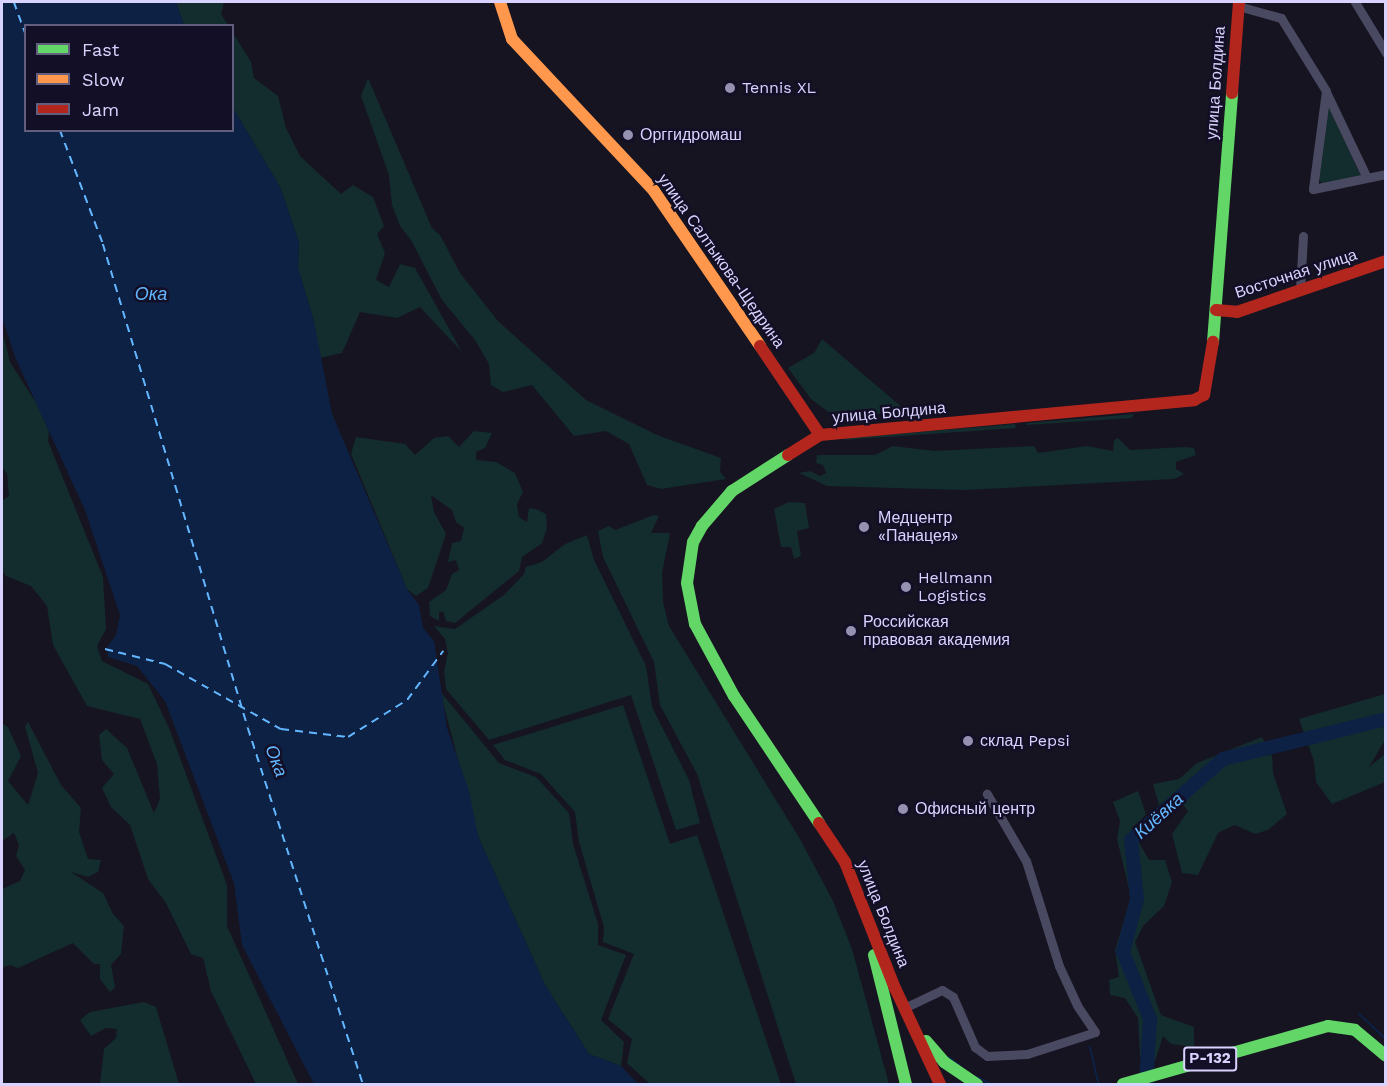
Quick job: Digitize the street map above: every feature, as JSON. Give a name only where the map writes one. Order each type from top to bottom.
[{"type":"main road","name":"улица Салтыкова-Щедрина","points":[[500,2],[512,39],[654,191],[820,435]]},
{"type":"main road","name":"улица Болдина","points":[[940,1084],[904,1008],[845,862],[734,696],[695,624],[689,601],[689,562],[702,525],[740,485],[820,435],[1199,399],[1210,378],[1238,4]]},
{"type":"main road","name":"Восточная улица","points":[[1216,310],[1237,312],[1386,261]]},
{"type":"main road","points":[[868,916],[870,941],[905,1071],[906,1084]]},
{"type":"main road","name":"Р-132","points":[[1123,1084],[1296,1033],[1328,1026],[1355,1030],[1386,1056]]},
{"type":"main road","points":[[914,1029],[944,1062],[977,1084]]},
{"type":"street","points":[[1355,2],[1386,52]]},
{"type":"street","points":[[1238,4],[1281,18],[1326,92],[1366,176]]},
{"type":"street","points":[[1326,92],[1313,189],[1366,176],[1378,178],[1386,174]]},
{"type":"street","points":[[1300,290],[1303,236]]},
{"type":"street","points":[[904,1008],[942,990],[952,997],[975,1047],[987,1056],[1027,1054],[1095,1032],[1077,1005],[1059,966],[1026,861],[987,794]]},
{"type":"green space","points":[[176,2],[224,2],[221,14],[227,24],[184,24]]},
{"type":"green space","points":[[234,35],[251,62],[254,78],[278,96],[286,128],[300,156],[341,194],[353,185],[373,197],[384,226],[377,234],[385,253],[376,280],[389,287],[400,264],[415,268],[462,352],[420,307],[397,318],[360,312],[342,353],[319,358],[314,321],[298,268],[299,242],[280,187],[234,110]]},
{"type":"green space","points":[[368,78],[432,228],[440,235],[460,273],[498,321],[586,400],[657,435],[721,458],[720,472],[726,479],[661,489],[647,485],[629,444],[606,431],[574,436],[532,385],[503,392],[491,385],[489,364],[475,340],[442,300],[411,240],[400,226],[392,205],[389,175],[361,96]]},
{"type":"green space","points":[[1328,106],[1361,176],[1324,185],[1318,179]]},
{"type":"green space","points":[[2,330],[10,362],[38,406],[49,432],[48,441],[103,577],[106,629],[97,646],[102,661],[148,684],[169,728],[227,885],[227,926],[298,1084],[256,1084],[211,991],[203,958],[191,954],[166,903],[148,879],[130,825],[111,807],[102,788],[114,774],[102,760],[99,735],[106,729],[127,748],[154,813],[160,799],[157,764],[140,719],[87,706],[53,645],[47,606],[31,586],[6,576],[2,570],[2,501],[9,496],[7,474],[2,467]]},
{"type":"green space","points":[[822,339],[904,409],[849,420],[831,414],[811,399],[788,368],[814,353]]},
{"type":"green space","points":[[1134,414],[1131,418],[1026,425],[1027,423]]},
{"type":"green space","points":[[1015,424],[1016,428],[844,440],[847,438]]},
{"type":"green space","points":[[474,431],[492,433],[485,448],[476,452],[476,460],[496,462],[515,473],[523,492],[517,504],[519,517],[527,522],[529,508],[536,509],[546,514],[547,528],[542,543],[522,557],[519,571],[455,623],[446,621],[443,611],[439,613],[439,621],[430,616],[429,602],[446,590],[452,574],[459,570],[456,560],[448,562],[452,543],[461,541],[464,528],[456,522],[452,510],[431,495],[434,512],[446,534],[428,588],[416,596],[407,589],[351,454],[356,437],[405,444],[415,455],[434,438],[448,436],[459,447]]},
{"type":"green space","points":[[1118,438],[1130,450],[1184,447],[1194,448],[1196,455],[1176,462],[1176,469],[1184,474],[1174,479],[964,490],[827,486],[799,473],[810,471],[820,476],[826,473],[823,465],[816,463],[817,455],[875,455],[893,446],[935,451],[1034,446],[1038,453],[1087,446],[1113,451],[1114,440]]},
{"type":"green space","points":[[789,502],[805,503],[809,528],[797,531],[801,556],[794,559],[791,547],[781,547],[774,509]]},
{"type":"green space","points":[[654,515],[659,516],[651,533],[670,533],[662,573],[663,602],[669,626],[800,839],[833,901],[852,949],[889,1084],[796,1084],[697,774],[660,705],[654,662],[603,557],[598,531],[609,526],[615,530]]},
{"type":"green space","points":[[587,535],[594,560],[646,666],[652,707],[689,780],[700,823],[676,830],[631,695],[489,740],[446,689],[444,671],[448,653],[445,639],[434,626],[455,629],[504,595],[524,574],[526,567],[542,562],[565,544]]},
{"type":"green space","points":[[440,691],[499,763],[536,777],[569,813],[573,844],[598,924],[598,945],[626,955],[601,1020],[624,1042],[621,1066],[589,1054],[545,985],[478,836]]},
{"type":"green space","points":[[1385,694],[1385,740],[1369,767],[1385,754],[1385,782],[1332,804],[1316,782],[1314,761],[1299,719]]},
{"type":"green space","points":[[623,705],[670,844],[697,835],[781,1084],[650,1084],[627,1063],[632,1039],[608,1019],[634,954],[603,942],[604,927],[579,842],[575,812],[541,774],[505,760],[493,745]]},
{"type":"green space","points":[[28,722],[61,785],[81,808],[79,832],[88,859],[101,860],[98,872],[88,877],[71,872],[103,893],[113,914],[124,926],[121,954],[111,965],[115,987],[110,992],[100,979],[100,964],[94,964],[73,943],[18,968],[10,965],[2,968],[2,889],[20,881],[25,870],[16,856],[19,845],[14,833],[2,841],[2,723],[8,727],[21,756],[8,781],[28,805],[38,773],[25,726]]},
{"type":"green space","points":[[1262,737],[1272,756],[1273,773],[1287,814],[1268,830],[1255,834],[1235,825],[1218,833],[1198,875],[1182,873],[1172,834],[1188,811],[1175,795],[1159,805],[1153,784],[1179,779],[1197,763]]},
{"type":"green space","points":[[1138,791],[1146,814],[1133,832],[1149,860],[1165,860],[1172,882],[1164,906],[1143,926],[1135,942],[1161,1015],[1194,1027],[1194,1047],[1171,1044],[1163,1036],[1155,1061],[1140,1056],[1138,1018],[1125,998],[1110,995],[1109,980],[1119,977],[1115,950],[1131,897],[1117,839],[1120,821],[1113,802]]},
{"type":"green space","points":[[144,1002],[156,1007],[179,1084],[100,1084],[104,1049],[116,1038],[117,1029],[106,1028],[91,1036],[80,1020],[90,1012]]},
{"type":"water","name":"Ока","points":[[2,2],[176,2],[184,24],[24,24],[24,132],[234,132],[234,110],[280,187],[299,242],[298,268],[314,321],[332,414],[407,589],[419,605],[423,628],[434,641],[447,728],[469,791],[478,836],[545,985],[589,1054],[621,1066],[638,1084],[314,1084],[242,945],[234,883],[165,701],[137,666],[108,657],[107,647],[116,635],[120,615],[85,510],[15,357],[2,317]]},
{"type":"waterway","name":"Киёвка","points":[[1146,1084],[1150,1019],[1123,952],[1137,899],[1131,840],[1223,759],[1386,719]]},
{"type":"waterway","points":[[1359,1014],[1386,1039]]},
{"type":"waterway","points":[[1090,1047],[1098,1083]]},
{"type":"waterway","points":[[949,1057],[960,1066]]},
{"type":"waterway","points":[[977,1077],[991,1084]]},
{"type":"ferry route","points":[[14,2],[24,30]]},
{"type":"ferry route","points":[[61,132],[103,244],[248,728],[363,1084]]},
{"type":"ferry route","points":[[105,649],[165,664],[281,729],[348,737],[407,700],[443,651]]},
{"type":"traffic: fast","points":[[1213,342],[1232,93]]},
{"type":"traffic: fast","points":[[788,455],[732,491],[702,526],[693,542],[687,583],[695,624],[734,696],[819,823]]},
{"type":"traffic: fast","points":[[874,955],[906,1084]]},
{"type":"traffic: fast","points":[[1123,1084],[1328,1026],[1355,1030],[1386,1056]]},
{"type":"traffic: fast","points":[[926,1041],[944,1062],[977,1084]]},
{"type":"traffic: slow","points":[[500,2],[512,39],[654,191],[760,346]]},
{"type":"traffic: jam","points":[[1232,93],[1239,2]]},
{"type":"traffic: jam","points":[[1216,310],[1237,312],[1386,261]]},
{"type":"traffic: jam","points":[[788,455],[820,435],[1194,400],[1204,395],[1213,342]]},
{"type":"traffic: jam","points":[[760,346],[820,435]]},
{"type":"traffic: jam","points":[[819,823],[845,862],[895,988],[940,1084]]},
{"type":"place","name":"Tennis XL","points":[[730,88]]},
{"type":"place","name":"Орггидромаш","points":[[628,135]]},
{"type":"place","name":"Медцентр «Панацея»","points":[[864,527]]},
{"type":"place","name":"Hellmann Logistics","points":[[906,587]]},
{"type":"place","name":"Российская правовая академия","points":[[851,631]]},
{"type":"place","name":"склад Pepsi","points":[[968,741]]},
{"type":"place","name":"Офисный центр","points":[[903,809]]}]
